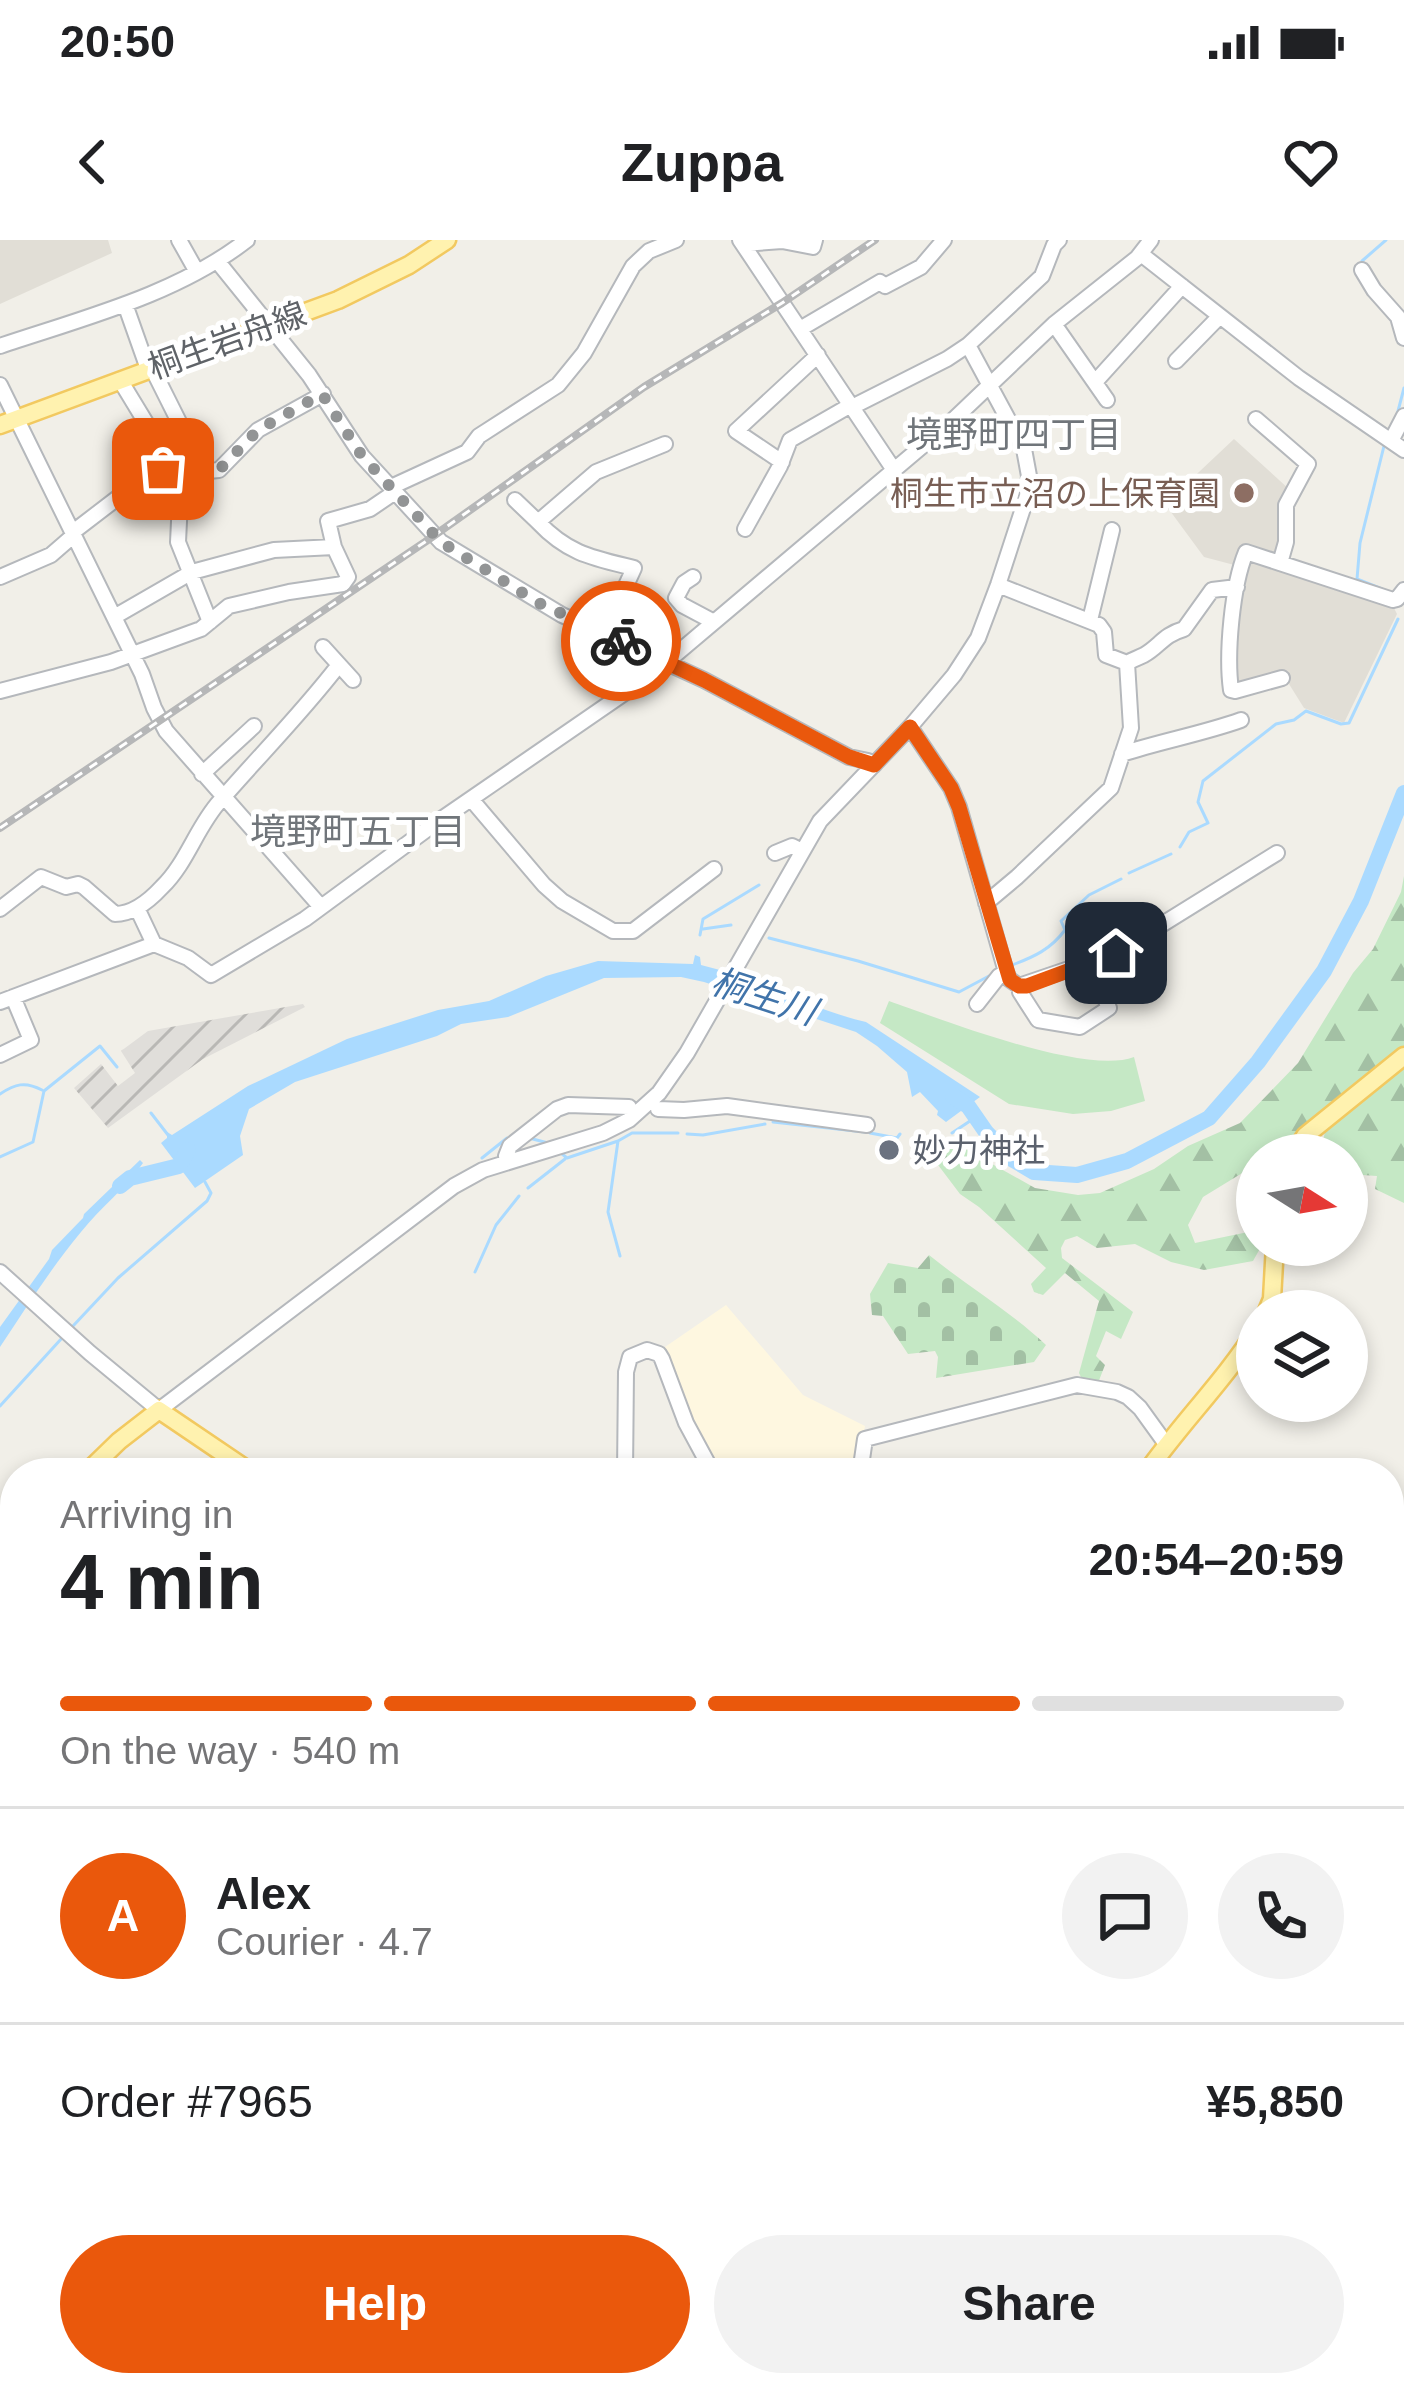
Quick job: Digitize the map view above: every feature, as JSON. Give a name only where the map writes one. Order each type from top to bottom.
[{"type":"main road","name":"桐生岩舟線","points":[[9,422],[375,283],[447,240]]},
{"type":"main road","points":[[1307,1134],[1404,1056]]},
{"type":"main road","points":[[1156,1458],[1236,1360]]},
{"type":"main road","points":[[100,1458],[159,1410],[230,1458]]},
{"type":"street","points":[[178,240],[197,272]]},
{"type":"street","points":[[0,346],[124,304],[218,262],[247,240]]},
{"type":"street","points":[[0,691],[111,662],[190,633],[229,606],[343,584],[348,577],[328,521],[370,509],[393,489],[467,452],[479,436],[558,385],[584,353],[633,266],[649,251],[676,240]]},
{"type":"street","points":[[742,242],[790,241],[813,247],[815,240]]},
{"type":"street","points":[[800,329],[880,282],[884,286],[921,268],[944,240]]},
{"type":"street","points":[[745,529],[790,440],[968,345],[1042,277],[1059,240]]},
{"type":"street","points":[[1130,240],[1139,256],[1299,378],[1398,446],[1404,416]]},
{"type":"street","points":[[0,1055],[31,1040],[7,999],[154,944],[180,953],[211,975],[321,907],[666,663],[991,387],[1054,324],[1139,256],[1151,240]]},
{"type":"street","points":[[742,242],[894,470]]},
{"type":"street","points":[[218,262],[322,394],[362,456],[441,542],[516,590],[849,757],[874,765]]},
{"type":"street","points":[[1362,271],[1398,317],[1404,338]]},
{"type":"street","points":[[1096,381],[1182,286]]},
{"type":"street","points":[[124,304],[178,422],[145,443],[166,475]]},
{"type":"street","points":[[1176,362],[1220,316]]},
{"type":"street","points":[[1054,324],[1107,400]]},
{"type":"street","points":[[0,1272],[159,1410],[454,1186],[483,1170],[585,1140],[638,1113],[688,1053],[802,850],[832,806],[910,727],[972,646],[998,585],[1029,476],[1024,448],[968,345]]},
{"type":"street","points":[[782,462],[736,431],[818,355]]},
{"type":"street","points":[[119,380],[154,436]]},
{"type":"street","points":[[0,385],[9,422],[73,533],[166,731],[321,907]]},
{"type":"street","points":[[0,577],[51,555],[73,533],[141,484],[166,475],[219,470],[258,430],[322,394]]},
{"type":"street","points":[[1256,419],[1308,464],[1287,502],[1280,563]]},
{"type":"street","points":[[538,522],[596,472],[665,444]]},
{"type":"street","points":[[187,474],[178,542],[209,622]]},
{"type":"street","points":[[515,500],[557,543],[634,568],[604,634]]},
{"type":"street","points":[[1090,620],[1112,530]]},
{"type":"street","points":[[114,617],[192,572],[274,550],[334,547]]},
{"type":"street","points":[[1282,678],[1231,690],[1228,670],[1237,587],[1246,552],[1393,600],[1404,590]]},
{"type":"street","points":[[693,577],[676,598],[714,622]]},
{"type":"street","points":[[998,585],[1090,620],[1103,630],[1107,656],[1126,664],[1148,653],[1170,633],[1184,629],[1212,590],[1237,587]]},
{"type":"street","points":[[323,647],[353,680]]},
{"type":"street","points":[[986,903],[1111,788],[1131,728],[1126,664]]},
{"type":"street","points":[[0,909],[40,878],[84,887],[115,914],[137,908],[167,881],[222,797],[287,730],[338,666]]},
{"type":"street","points":[[1122,754],[1241,720]]},
{"type":"street","points":[[202,775],[254,726]]},
{"type":"street","points":[[910,727],[951,788],[1006,972],[1035,1018],[1080,1027],[1109,1008],[1090,964]]},
{"type":"street","points":[[471,800],[544,885],[613,931],[633,931],[713,869]]},
{"type":"street","points":[[776,853],[788,846],[802,850]]},
{"type":"street","points":[[1019,986],[1116,953],[1277,853]]},
{"type":"street","points":[[137,908],[154,944]]},
{"type":"street","points":[[977,1004],[1006,972]]},
{"type":"street","points":[[508,1162],[510,1146],[562,1106],[629,1107]]},
{"type":"street","points":[[658,1109],[728,1106],[867,1125]]},
{"type":"street","points":[[625,1458],[626,1372],[630,1358],[647,1349],[662,1359],[704,1458]]},
{"type":"street","points":[[863,1458],[866,1439],[1077,1385],[1128,1397],[1166,1444]]},
{"type":"shaded area","points":[[0,240],[108,240],[112,253],[0,304]]},
{"type":"shaded area","points":[[1234,439],[1290,490],[1279,558],[1245,546],[1238,566],[1204,557],[1165,504]]},
{"type":"shaded area","points":[[1249,560],[1393,606],[1397,614],[1344,723],[1304,708],[1284,676],[1236,689],[1231,671],[1239,589]]},
{"type":"shaded area","points":[[305,1007],[203,1059],[108,1128],[74,1088],[101,1064],[118,1086],[135,1073],[121,1051],[148,1031]]},
{"type":"shaded area","points":[[726,1305],[803,1395],[865,1426],[859,1458],[713,1458],[684,1406],[665,1347]]},
{"type":"green space","points":[[1404,876],[1404,1046],[1295,1134],[1236,1134],[1236,1177],[1203,1197],[1188,1225],[1195,1243],[1236,1235],[1236,1264],[1204,1270],[1171,1262],[1135,1244],[1097,1248],[1077,1236],[1065,1240],[1062,1258],[1133,1312],[1121,1339],[1106,1331],[1096,1356],[1105,1365],[1098,1383],[1084,1383],[1079,1373],[1099,1301],[1065,1273],[1043,1295],[1034,1292],[1031,1284],[1046,1268],[960,1194],[929,1153],[933,1139],[951,1141],[1035,1188],[1078,1195],[1100,1193],[1154,1169],[1188,1146],[1240,1123],[1298,1063],[1373,949]]},
{"type":"green space","points":[[889,1001],[1049,1052],[1112,1061],[1134,1057],[1145,1101],[1111,1111],[1073,1114],[1009,1104],[880,1023]]},
{"type":"green space","points":[[1404,1066],[1404,1203],[1375,1189],[1377,1176],[1368,1175],[1368,1134],[1324,1134],[1326,1127]]},
{"type":"green space","points":[[929,1255],[1046,1345],[1034,1362],[936,1378],[935,1351],[908,1354],[883,1316],[872,1315],[870,1294],[888,1263],[918,1268]]},
{"type":"water","points":[[695,955],[701,965],[866,1022],[980,1097],[946,1122],[920,1092],[912,1097],[907,1072],[856,1032],[681,977],[604,978],[508,1017],[461,1024],[295,1082],[249,1109],[240,1136],[243,1155],[195,1188],[161,1143],[167,1132],[172,1135],[248,1086],[347,1039],[438,1010],[489,1001],[546,976],[598,961],[693,964]]},
{"type":"water","points":[[140,1160],[143,1163],[136,1172],[59,1260],[0,1347],[0,1327],[52,1250]]},
{"type":"waterway","points":[[1362,261],[1386,240]]},
{"type":"waterway","points":[[1397,415],[1404,388]]},
{"type":"waterway","points":[[1382,589],[1357,579],[1360,543],[1384,446]]},
{"type":"waterway","points":[[1180,847],[1189,832],[1208,823],[1198,802],[1203,781],[1276,724],[1306,711],[1349,723],[1398,619]]},
{"type":"waterway","name":"桐生川","points":[[953,1096],[968,1106],[1012,1159],[1034,1172],[1077,1175],[1127,1161],[1209,1118],[1258,1062],[1324,971],[1361,901],[1404,793]]},
{"type":"waterway","points":[[1129,873],[1171,854]]},
{"type":"waterway","points":[[1012,965],[1048,947],[1065,930],[1061,921],[1089,895],[1121,879]]},
{"type":"waterway","points":[[700,935],[703,919],[759,885]]},
{"type":"waterway","points":[[703,929],[731,925]]},
{"type":"waterway","points":[[769,938],[959,992],[989,976]]},
{"type":"waterway","points":[[0,1157],[33,1142],[44,1091],[100,1046],[117,1067]]},
{"type":"waterway","name":"桐生川","points":[[0,1094],[20,1085],[42,1090]]},
{"type":"waterway","points":[[151,1113],[168,1135]]},
{"type":"waterway","points":[[952,1133],[976,1117]]},
{"type":"waterway","points":[[773,1122],[865,1132]]},
{"type":"waterway","points":[[687,1134],[765,1124]]},
{"type":"waterway","points":[[561,1153],[567,1158],[632,1133],[678,1133]]},
{"type":"waterway","points":[[870,1133],[897,1138],[900,1134]]},
{"type":"waterway","points":[[482,1158],[507,1138]]},
{"type":"waterway","points":[[529,1138],[548,1143]]},
{"type":"waterway","points":[[618,1141],[608,1212],[620,1256]]},
{"type":"waterway","name":"桐生川","points":[[120,1186],[130,1178],[179,1166],[188,1150]]},
{"type":"waterway","points":[[528,1188],[565,1159]]},
{"type":"waterway","points":[[73,1326],[118,1278],[207,1201],[211,1193],[205,1182]]},
{"type":"waterway","points":[[475,1272],[496,1225],[519,1196]]},
{"type":"waterway","points":[[0,1406],[62,1338]]},
{"type":"railway","points":[[0,828],[425,542],[644,387],[875,240]]},
{"type":"way so far","points":[[163,469],[166,475],[219,470],[258,430],[322,394],[362,456],[441,542],[539,603],[621,641]]},
{"type":"place","name":"桐生市立沼の上保育園","points":[[1244,493]]},
{"type":"place","name":"妙力神社","points":[[889,1150]]},
{"type":"district","name":"境野町四丁目","points":[[1014,434]]},
{"type":"district","name":"境野町五丁目","points":[[358,831]]},
{"type":"route","points":[[621,641],[849,757],[874,765],[910,727],[959,807],[1010,980],[1027,986],[1116,953]]}]
